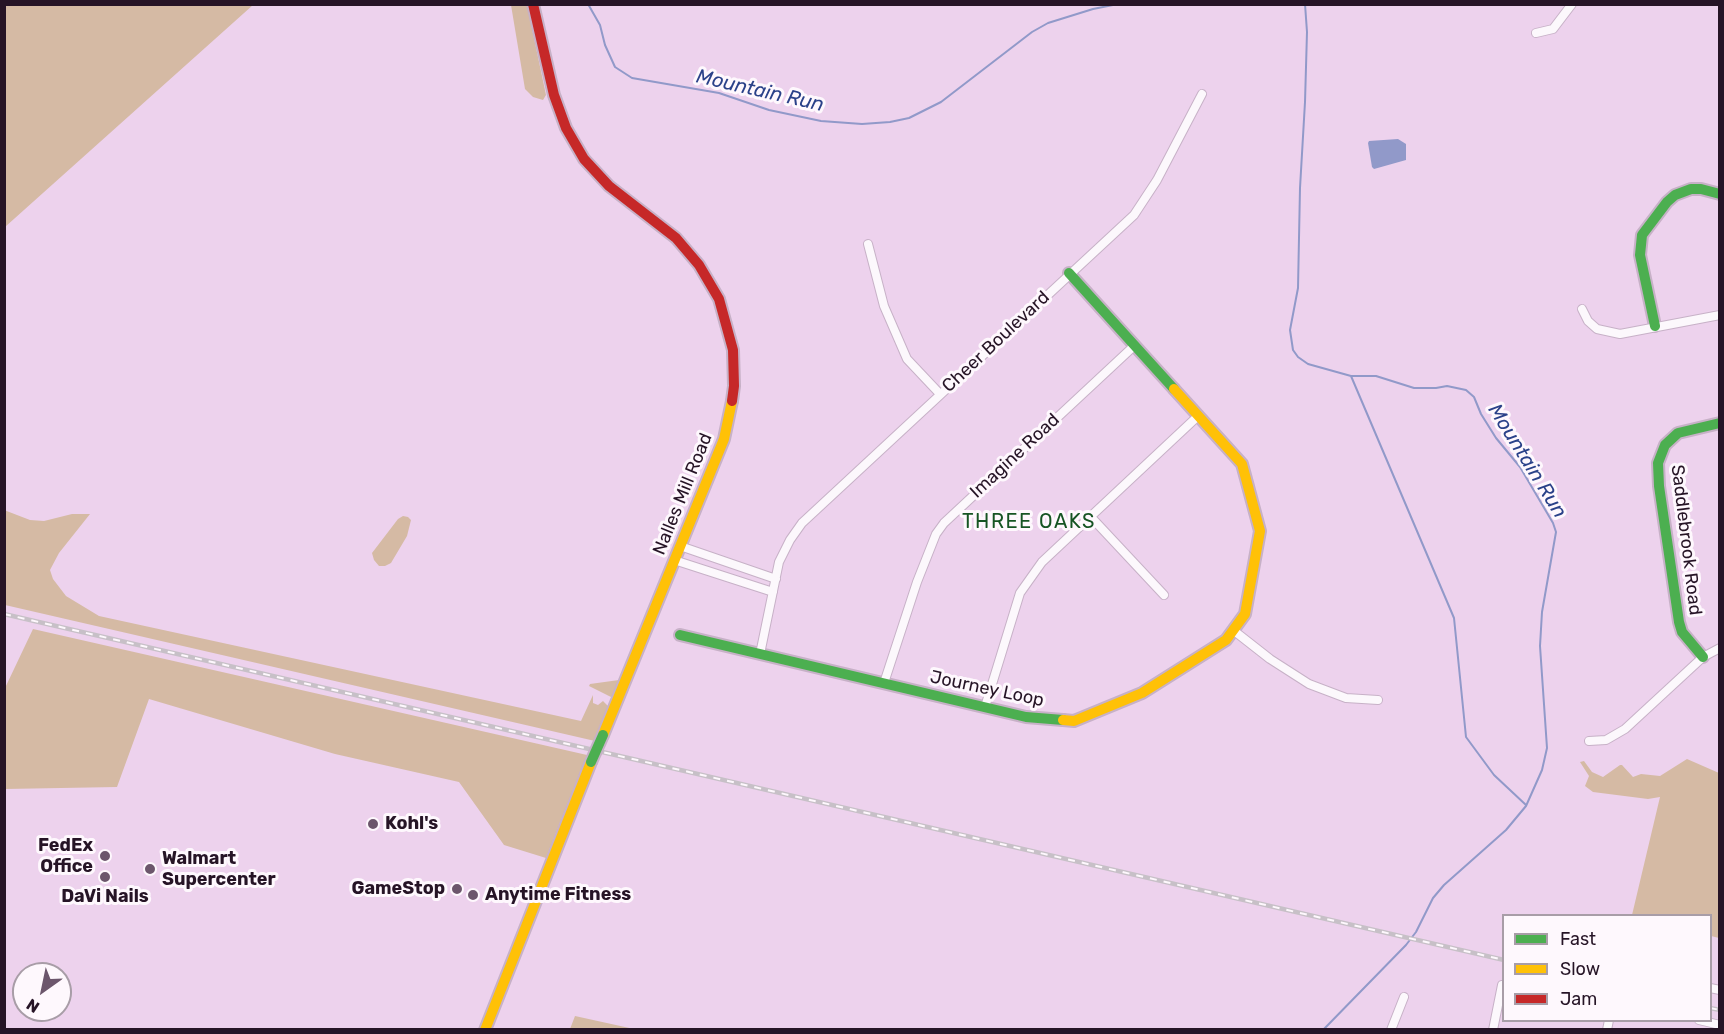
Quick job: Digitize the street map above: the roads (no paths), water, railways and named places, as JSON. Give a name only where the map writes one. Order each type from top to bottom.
[{"type":"street","name":"Nalles Mill Road","points":[[485,1029],[591,762],[710,474],[729,422],[735,368],[728,326],[719,299],[709,280],[686,248],[609,186],[576,146],[554,95],[533,4]]},
{"type":"street","points":[[1536,33],[1553,29],[1572,4]]},
{"type":"street","name":"Cheer Boulevard","points":[[760,654],[779,562],[802,523],[1134,215],[1157,180],[1202,94]]},
{"type":"street","points":[[1655,326],[1640,255],[1642,236],[1667,202],[1675,195],[1690,189],[1719,194]]},
{"type":"street","points":[[868,244],[884,306],[907,359],[940,394]]},
{"type":"street","name":"Journey Loop","points":[[680,635],[1026,717],[1074,721],[1142,693],[1226,640],[1245,614],[1260,531],[1242,464],[1069,273]]},
{"type":"street","points":[[1581,309],[1588,321],[1609,333],[1634,332],[1719,315]]},
{"type":"street","name":"Imagine Road","points":[[884,683],[917,582],[936,534],[944,523],[1134,346]]},
{"type":"street","points":[[985,707],[1020,594],[1042,562],[1198,416]]},
{"type":"street","name":"Saddlebrook Road","points":[[1703,657],[1683,632],[1679,622],[1659,486],[1658,464],[1665,445],[1678,433],[1719,423]]},
{"type":"street","points":[[1090,517],[1164,595]]},
{"type":"street","points":[[680,546],[776,579]]},
{"type":"street","points":[[675,560],[773,592]]},
{"type":"street","points":[[1233,630],[1270,659],[1309,684],[1346,698],[1378,700]]},
{"type":"street","points":[[1590,741],[1606,740],[1625,729],[1703,657],[1719,648]]},
{"type":"street","points":[[1493,1029],[1502,985]]},
{"type":"street","points":[[1390,1029],[1404,997]]},
{"type":"water","points":[[1398,139],[1406,144],[1406,160],[1374,169],[1369,141]]},
{"type":"waterway","name":"Mountain Run","points":[[588,4],[600,25],[605,45],[615,67],[632,78],[719,93],[769,110],[821,121],[862,124],[909,118],[941,102],[1032,32],[1048,23],[1118,4]]},
{"type":"waterway","name":"Mountain Run","points":[[1305,4],[1307,32],[1298,288],[1290,330],[1293,350],[1308,364],[1351,376],[1376,376],[1414,388],[1447,386],[1466,390],[1474,397],[1481,414],[1496,438],[1520,467],[1556,532],[1542,612],[1540,646],[1547,748],[1542,770],[1526,806],[1506,830],[1444,885],[1433,898],[1416,932],[1406,945],[1323,1030]]},
{"type":"waterway","points":[[1351,376],[1454,618],[1466,737],[1494,775],[1526,805]]},
{"type":"railway","points":[[4,614],[1502,960]]},
{"type":"railway","points":[[1712,1008],[1720,1010]]},
{"type":"place","name":"Kohl's","points":[[373,824]]},
{"type":"place","name":"FedEx Office","points":[[105,856]]},
{"type":"place","name":"Walmart Supercenter","points":[[150,869]]},
{"type":"place","name":"DaVi Nails","points":[[105,877]]},
{"type":"place","name":"GameStop","points":[[457,889]]},
{"type":"place","name":"Anytime Fitness","points":[[473,895]]},
{"type":"district","name":"THREE OAKS","points":[[1029,522]]}]
